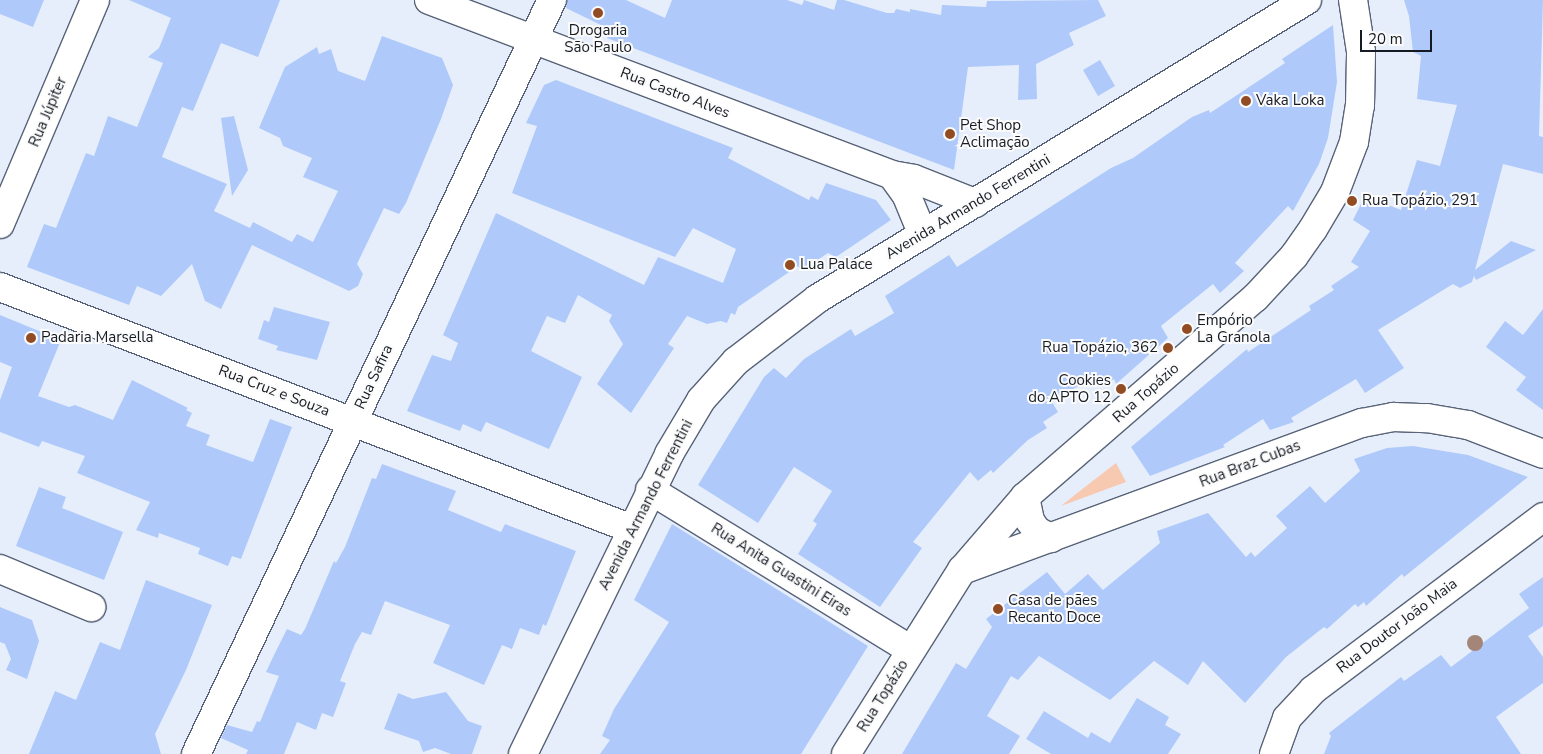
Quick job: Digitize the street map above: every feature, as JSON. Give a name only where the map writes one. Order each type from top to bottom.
[{"type":"street","name":"Rua Júpiter","points":[[0,224],[95,0]]},
{"type":"street","name":"Rua Castro Alves","points":[[429,0],[892,175],[914,179],[975,203]]},
{"type":"street","name":"Rua Safira","points":[[196,754],[552,0]]},
{"type":"street","name":"Avenida Armando Ferrentini","points":[[523,754],[650,490],[694,410],[736,361],[798,312],[1307,0]]},
{"type":"street","name":"Rua Topázio","points":[[846,754],[962,570],[1025,497],[1254,298],[1294,256],[1313,229],[1335,192],[1354,142],[1360,106],[1361,52],[1353,0]]},
{"type":"street","points":[[892,175],[906,194],[923,235]]},
{"type":"street","name":"Rua Cruz e Souza","points":[[0,287],[632,528]]},
{"type":"street","name":"Rua Braz Cubas","points":[[962,570],[1326,435],[1393,418],[1428,418],[1468,425],[1543,454]]},
{"type":"street","name":"Rua Anita Guastini Eiras","points":[[650,490],[911,650]]},
{"type":"street","points":[[1025,497],[1030,521],[1037,531],[1051,538]]},
{"type":"street","name":"Rua Doutor João Maia","points":[[1274,754],[1287,718],[1312,690],[1543,517]]},
{"type":"street","points":[[0,568],[91,607]]},
{"type":"shaded area","points":[[1116,463],[1126,482],[1061,506],[1081,490]]},
{"type":"building","points":[[0,0],[44,0],[33,27],[0,14]]},
{"type":"building","points":[[129,0],[280,0],[258,57],[221,43],[193,111],[182,107],[162,157],[227,184],[214,211],[250,228],[253,222],[292,242],[297,234],[313,242],[338,191],[303,177],[312,158],[283,146],[280,138],[259,128],[285,67],[317,47],[319,54],[331,49],[338,71],[365,81],[382,36],[442,58],[453,85],[441,119],[406,203],[399,214],[384,208],[357,264],[363,274],[358,286],[349,291],[252,245],[221,309],[205,301],[192,264],[161,296],[137,286],[129,305],[27,267],[44,224],[56,228],[86,153],[94,156],[108,116],[137,127],[163,63],[148,57],[159,48],[171,18]]},
{"type":"building","points":[[567,0],[626,0],[665,18],[672,0],[787,0],[802,5],[804,0],[834,10],[837,0],[844,0],[887,13],[894,13],[896,9],[910,12],[910,9],[941,15],[942,5],[986,7],[987,1],[1098,0],[1106,16],[1069,33],[1074,45],[1036,64],[1037,99],[1018,100],[1019,65],[968,67],[954,170],[607,38],[611,30],[566,8]]},
{"type":"building","points":[[1404,0],[1543,0],[1539,136],[1543,137],[1543,174],[1503,164],[1475,270],[1511,241],[1536,250],[1476,280],[1474,276],[1472,282],[1460,288],[1453,284],[1378,330],[1404,368],[1365,393],[1356,379],[1291,418],[1294,422],[1270,430],[1263,419],[1223,445],[1225,447],[1150,476],[1131,447],[1247,349],[1248,352],[1311,310],[1309,306],[1334,290],[1331,286],[1359,267],[1351,262],[1370,231],[1353,220],[1365,196],[1401,210],[1417,160],[1440,166],[1457,105],[1417,99],[1421,56],[1413,52],[1409,16]]},
{"type":"building","points":[[1333,25],[1337,82],[1328,138],[1319,164],[1293,211],[1288,206],[1235,263],[1244,271],[1220,293],[1213,284],[1161,326],[1168,338],[1116,384],[1114,379],[1103,386],[1096,375],[1052,402],[1058,412],[1043,422],[1047,428],[1028,440],[993,473],[991,470],[978,481],[970,472],[913,542],[922,548],[880,607],[798,554],[817,524],[813,521],[832,491],[794,467],[758,523],[698,485],[764,377],[774,368],[786,378],[804,359],[851,329],[855,336],[894,313],[885,296],[949,255],[957,267],[1111,168],[1133,158],[1192,117],[1209,110],[1210,113],[1285,63],[1282,59]]},
{"type":"building","points":[[1100,60],[1115,86],[1098,96],[1083,70]]},
{"type":"building","points":[[556,80],[733,148],[728,158],[809,200],[811,196],[818,200],[826,183],[876,200],[891,220],[836,257],[828,253],[801,271],[798,266],[738,307],[735,315],[731,313],[727,323],[721,321],[707,324],[687,316],[668,344],[674,348],[631,413],[597,384],[623,344],[609,321],[612,315],[578,295],[565,323],[547,316],[531,351],[582,377],[549,449],[486,422],[481,432],[463,424],[460,431],[407,411],[432,355],[451,361],[458,343],[443,335],[496,213],[644,285],[658,257],[723,283],[736,249],[693,228],[675,257],[512,193],[537,126],[526,123],[544,85]]},
{"type":"building","points":[[234,116],[248,170],[232,196],[221,118]]},
{"type":"building","points":[[274,307],[330,322],[317,360],[276,350],[278,346],[258,339],[264,320],[269,322]]},
{"type":"building","points":[[1543,309],[1543,410],[1516,390],[1526,377],[1486,347],[1505,321],[1523,335]]},
{"type":"building","points":[[0,315],[61,340],[38,396],[69,407],[75,405],[113,420],[132,380],[188,408],[186,410],[192,413],[186,426],[210,435],[206,445],[253,462],[270,419],[292,427],[241,559],[232,556],[228,566],[198,554],[200,548],[159,533],[158,538],[136,530],[150,502],[77,473],[85,456],[42,441],[39,447],[0,432],[0,400],[12,367],[0,362]]},
{"type":"building","points":[[1413,446],[1468,455],[1528,477],[1404,577],[1402,574],[1366,606],[1364,602],[1358,607],[1355,604],[1327,629],[1324,627],[1286,657],[1245,703],[1203,661],[1188,685],[1154,661],[1110,700],[1039,656],[1018,680],[1011,676],[987,716],[1020,736],[1009,754],[902,754],[956,663],[966,669],[992,627],[986,619],[1047,572],[1065,594],[1088,574],[1103,590],[1160,543],[1157,531],[1208,513],[1246,557],[1251,552],[1255,557],[1287,528],[1276,516],[1310,486],[1325,503],[1360,471],[1354,459],[1387,448]]},
{"type":"building","points":[[382,464],[456,491],[448,510],[501,532],[505,524],[576,551],[546,626],[543,624],[539,635],[520,628],[512,649],[502,645],[484,685],[433,663],[450,625],[385,601],[371,635],[362,632],[355,644],[340,681],[346,683],[333,717],[322,713],[316,730],[297,722],[284,754],[246,754],[248,750],[221,738],[227,725],[252,732],[257,721],[260,722],[279,676],[266,672],[274,655],[287,629],[301,635],[305,629],[334,561],[336,563],[345,547],[372,478],[376,479]]},
{"type":"building","points":[[39,487],[66,497],[62,508],[123,532],[104,580],[16,546]]},
{"type":"building","points":[[672,524],[868,646],[801,754],[600,754],[610,740],[602,736],[614,709],[669,622],[634,600]]},
{"type":"building","points":[[1543,577],[1543,626],[1528,636],[1543,657],[1543,683],[1496,717],[1521,754],[1324,754],[1331,736],[1329,733],[1401,677],[1404,681],[1441,655],[1451,667],[1529,608],[1519,594]]},
{"type":"building","points":[[146,580],[212,605],[186,670],[155,734],[161,754],[29,754],[55,691],[76,700],[100,642],[120,650]]},
{"type":"building","points":[[0,607],[32,620],[39,641],[27,679],[6,670],[11,659],[5,644],[0,642]]},
{"type":"building","points":[[446,692],[468,721],[482,726],[472,754],[451,754],[435,748],[423,752],[419,741],[384,729],[398,693],[413,699]]},
{"type":"building","points":[[1137,698],[1169,717],[1165,725],[1181,734],[1168,754],[1051,754],[1026,739],[1044,711],[1088,738],[1091,732],[1110,743]]},
{"type":"place","name":"Drogaria São Paulo","points":[[598,13]]},
{"type":"place","name":"Vaka Loka","points":[[1246,101]]},
{"type":"place","name":"Pet Shop Aclimação","points":[[950,134]]},
{"type":"place","name":"Rua Topázio, 291","points":[[1352,201]]},
{"type":"place","name":"Lua Palace","points":[[790,265]]},
{"type":"place","name":"Empório La Granola","points":[[1187,329]]},
{"type":"place","name":"Padaria Marsella","points":[[31,338]]},
{"type":"place","name":"Rua Topázio, 362","points":[[1168,348]]},
{"type":"place","name":"Cookies do APTO 12","points":[[1121,389]]},
{"type":"place","name":"Casa de pães Recanto Doce","points":[[998,609]]}]
